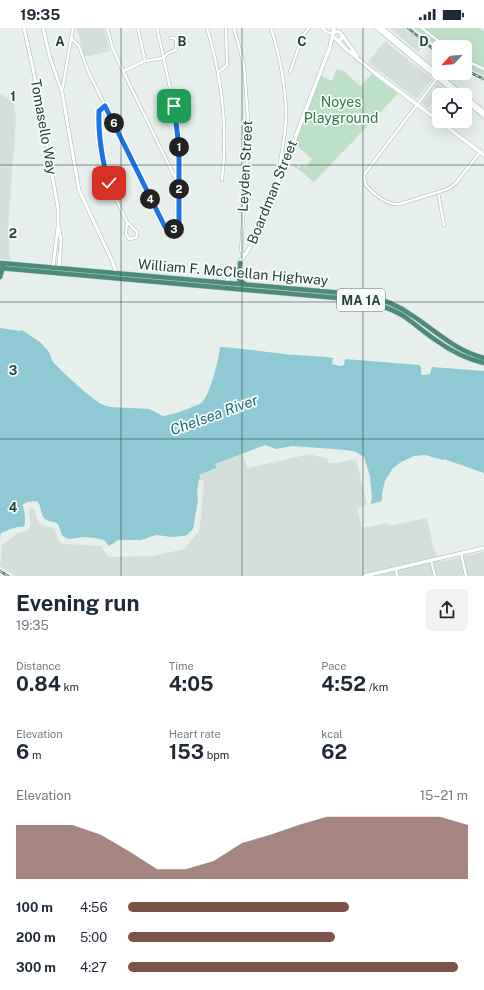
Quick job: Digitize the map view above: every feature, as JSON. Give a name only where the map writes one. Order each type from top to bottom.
[{"type":"highway","points":[[240,263],[238,277],[240,281],[247,284]]},
{"type":"highway","name":"William F. McClellan Highway","points":[[1,266],[11,264],[53,267],[353,293],[377,298],[405,310],[457,347],[484,358]]},
{"type":"highway","name":"William F. McClellan Highway","points":[[1,266],[12,269],[352,299],[388,308],[402,315],[436,341],[454,352],[484,363]]},
{"type":"highway","points":[[0,277],[1,266]]},
{"type":"main road","name":"Boardman Street","points":[[222,288],[244,257],[258,233],[330,47],[334,28]]},
{"type":"main road","points":[[377,28],[432,71]]},
{"type":"main road","points":[[382,28],[399,44]]},
{"type":"main road","points":[[362,62],[342,32],[337,30],[333,34],[337,40],[362,62],[483,154]]},
{"type":"main road","name":"Boardman Street","points":[[330,47],[341,38],[342,32]]},
{"type":"main road","points":[[442,80],[451,88]]},
{"type":"main road","points":[[443,80],[454,88]]},
{"type":"main road","points":[[472,102],[484,112]]},
{"type":"main road","points":[[472,106],[484,116]]},
{"type":"main road","points":[[364,576],[484,548]]},
{"type":"street","name":"Tomasello Way","points":[[24,28],[33,68],[56,196],[58,227],[61,241],[58,273]]},
{"type":"street","points":[[43,28],[50,58],[62,92],[79,190],[113,263],[116,273]]},
{"type":"street","points":[[62,92],[73,28]]},
{"type":"street","points":[[107,28],[113,49],[123,71],[178,184]]},
{"type":"street","points":[[138,28],[145,61]]},
{"type":"street","points":[[72,39],[79,46],[105,106],[165,227],[172,230],[178,225],[179,154],[177,125],[157,28]]},
{"type":"street","points":[[207,28],[219,72],[222,98],[225,141],[222,180]]},
{"type":"street","points":[[219,72],[226,65],[226,28]]},
{"type":"street","name":"Leyden Street","points":[[234,28],[244,65],[249,133],[241,250],[244,257]]},
{"type":"street","points":[[271,28],[280,61],[286,100],[285,131],[276,187]]},
{"type":"street","points":[[290,72],[303,37],[309,28]]},
{"type":"street","points":[[322,28],[333,34]]},
{"type":"street","points":[[422,28],[437,40]]},
{"type":"street","points":[[123,71],[145,61],[163,58],[168,53],[176,50],[176,40],[170,38]]},
{"type":"street","points":[[472,63],[484,69]]},
{"type":"street","points":[[435,80],[366,172],[364,179],[366,185],[387,202],[392,204],[400,204],[454,186],[483,154]]},
{"type":"street","points":[[105,106],[99,111],[99,120],[106,173],[111,188],[127,222],[137,232],[137,236],[132,239],[129,239],[126,234],[127,222]]},
{"type":"street","points":[[279,165],[283,168]]},
{"type":"street","points":[[438,192],[444,225]]},
{"type":"street","name":"Tomasello Way","points":[[53,267],[58,227]]},
{"type":"street","points":[[461,553],[466,576]]},
{"type":"street","points":[[431,560],[434,576]]},
{"type":"street","points":[[396,569],[398,576]]},
{"type":"shaded area","points":[[77,28],[104,28],[110,51],[84,57]]},
{"type":"shaded area","points":[[390,28],[405,28],[425,44],[418,52]]},
{"type":"shaded area","points":[[385,41],[432,79],[416,99],[368,62]]},
{"type":"shaded area","points":[[437,84],[443,88],[434,88]]},
{"type":"shaded area","points":[[432,90],[432,102],[428,108],[422,103]]},
{"type":"shaded area","points":[[0,94],[8,98],[14,105],[16,119],[8,230],[10,260],[0,259]]},
{"type":"shaded area","points":[[242,453],[248,468],[310,454],[327,459],[328,463],[356,459],[367,505],[357,508],[362,528],[387,523],[390,526],[427,518],[433,546],[440,562],[484,552],[484,576],[16,576],[0,566],[2,545],[18,533],[27,531],[30,526],[29,509],[32,508],[35,510],[38,523],[55,529],[58,540],[63,544],[101,546],[108,557],[153,556],[184,549],[198,532],[200,527],[204,482],[201,480],[199,475],[217,469],[215,464]]},
{"type":"green space","points":[[414,28],[478,28],[484,31],[484,76],[472,70],[472,40],[432,40],[432,43]]},
{"type":"green space","name":"Noyes Playground","points":[[337,69],[345,72],[360,86],[372,74],[398,94],[314,182],[293,165],[294,164],[299,168],[302,164],[306,167],[312,159],[295,144],[321,76],[332,81]]},
{"type":"water","name":"Chelsea River","points":[[0,328],[22,330],[40,342],[49,352],[53,362],[86,393],[101,404],[110,407],[149,409],[163,416],[177,413],[201,403],[208,393],[214,377],[220,347],[333,358],[332,364],[339,366],[344,365],[345,359],[419,365],[421,367],[421,374],[423,375],[430,374],[432,367],[484,371],[484,473],[444,459],[425,455],[414,456],[401,462],[393,468],[385,481],[382,501],[371,504],[372,497],[370,476],[364,457],[356,452],[292,446],[276,449],[265,445],[215,464],[217,468],[199,475],[201,480],[199,479],[197,491],[198,500],[193,529],[187,535],[172,537],[156,535],[141,540],[118,540],[109,546],[104,540],[95,538],[83,537],[70,539],[62,535],[58,524],[43,517],[40,505],[37,501],[27,502],[22,505],[25,516],[24,527],[1,533],[0,537]]},
{"type":"railway","points":[[408,28],[432,48]]},
{"type":"railway","points":[[472,73],[484,79]]},
{"type":"railway","points":[[0,571],[8,576]]},
{"type":"route","points":[[109,183],[106,173],[99,120],[99,111],[105,106],[166,229],[173,230],[177,227],[179,223],[179,147],[174,106]]}]
